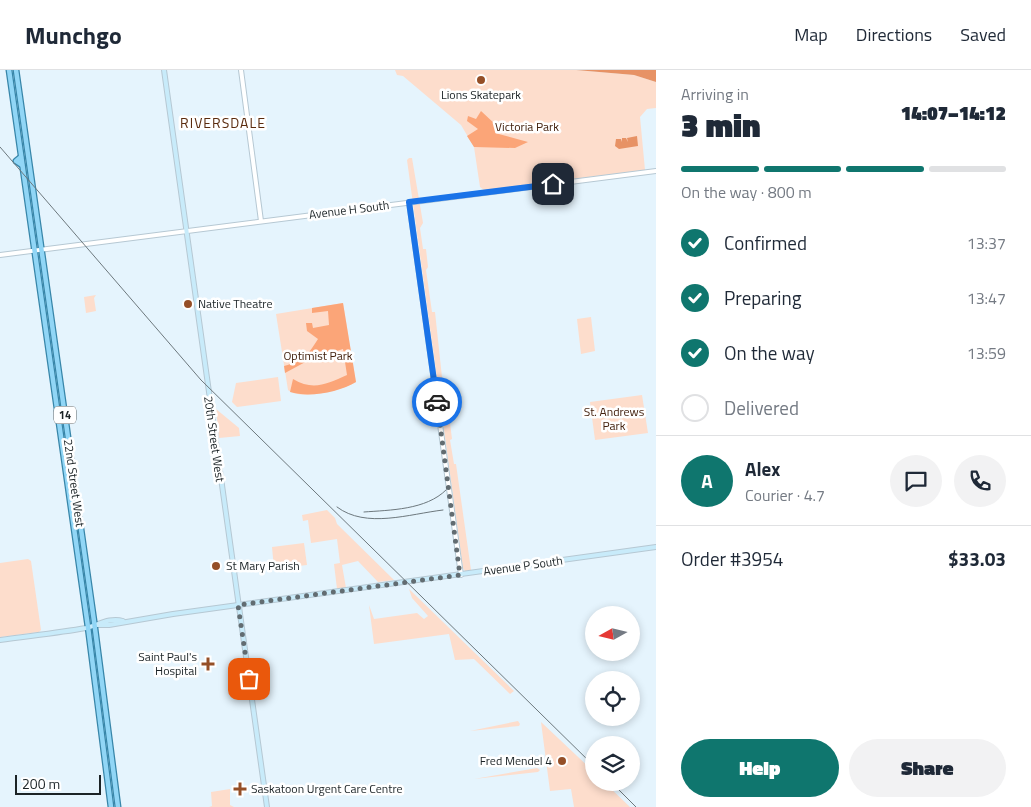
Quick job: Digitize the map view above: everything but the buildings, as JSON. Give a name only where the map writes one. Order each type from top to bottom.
[{"type":"main road","name":"22nd Street West","points":[[9,70],[21,157],[16,161],[22,165],[88,627],[111,807]]},
{"type":"main road","name":"22nd Street West","points":[[16,70],[118,807]]},
{"type":"main road","name":"20th Street West","points":[[164,70],[267,807]]},
{"type":"main road","name":"Avenue P South","points":[[0,640],[94,625],[109,626],[123,621],[656,547]]},
{"type":"street","points":[[241,70],[261,221]]},
{"type":"street","name":"Avenue H South","points":[[0,255],[656,171]]},
{"type":"street","points":[[409,202],[460,575]]},
{"type":"green space","name":"Victoria Park","points":[[395,70],[576,70],[634,75],[656,82],[656,108],[647,109],[640,117],[645,170],[484,190],[480,187],[474,147],[461,125],[403,76],[397,75]]},
{"type":"green space","points":[[481,111],[496,125],[495,133],[528,142],[515,148],[474,147],[467,136],[478,129],[467,121],[468,116],[476,119]]},
{"type":"green space","points":[[412,158],[423,223],[420,228],[423,249],[426,249],[428,267],[426,270],[432,312],[435,312],[444,396],[447,399],[452,439],[450,440],[454,464],[456,464],[471,570],[465,571],[463,568],[407,160]]},
{"type":"green space","points":[[96,295],[94,298],[96,311],[86,313],[84,297]]},
{"type":"green space","name":"Optimist Park","points":[[343,303],[356,382],[322,393],[302,395],[288,390],[276,314]]},
{"type":"green space","points":[[343,303],[356,382],[342,389],[324,393],[298,394],[290,392],[293,379],[307,385],[320,385],[347,375],[343,349],[309,360],[285,373],[284,366],[305,357],[318,339],[307,331],[306,323],[312,323],[313,328],[329,325],[328,311],[312,313],[312,308]]},
{"type":"green space","points":[[591,317],[595,351],[581,354],[577,319]]},
{"type":"green space","points":[[278,377],[281,401],[237,407],[232,402],[236,383]]},
{"type":"green space","name":"St. Andrews Park","points":[[642,395],[648,433],[595,440],[590,402]]},
{"type":"green space","points":[[216,409],[239,428],[240,436],[219,438]]},
{"type":"green space","points":[[327,510],[335,518],[337,524],[394,580],[378,582],[358,561],[342,565],[346,588],[337,589],[334,564],[340,563],[337,539],[311,543],[308,520],[303,521],[302,515]]},
{"type":"green space","points":[[304,543],[307,565],[274,569],[272,547]]},
{"type":"green space","points":[[28,559],[31,561],[41,630],[39,632],[0,637],[0,563]]},
{"type":"green space","points":[[409,589],[514,691],[510,694],[474,659],[455,660],[449,634],[374,644],[369,605],[374,619],[417,613],[424,619],[428,616],[412,598]]},
{"type":"green space","points":[[518,721],[519,726],[470,731]]},
{"type":"green space","points":[[541,722],[585,764],[585,791],[613,791],[630,807],[574,807],[571,789],[550,791]]},
{"type":"green space","points":[[537,768],[540,770],[538,772],[474,779]]},
{"type":"green space","points":[[230,789],[230,805],[234,807],[209,807],[212,806],[211,792]]},
{"type":"shaded area","points":[[576,70],[656,70],[656,82],[634,75]]},
{"type":"shaded area","points":[[637,136],[638,146],[619,149],[615,146],[616,139],[621,139],[622,142],[622,138],[626,138],[628,142],[627,138]]},
{"type":"railway","points":[[0,147],[201,380],[585,757]]},
{"type":"railway","points":[[364,512],[407,508],[428,502],[446,490]]},
{"type":"railway","points":[[337,507],[348,514],[374,519],[402,517],[443,510]]},
{"type":"railway","points":[[620,791],[636,807]]},
{"type":"way so far","points":[[249,679],[238,605],[460,575],[437,402]]},
{"type":"place","name":"Lions Skatepark","points":[[481,80]]},
{"type":"place","name":"Native Theatre","points":[[188,304]]},
{"type":"place","name":"St Mary Parish","points":[[216,566]]},
{"type":"place","name":"Saint Paul's Hospital","points":[[208,664]]},
{"type":"place","name":"Fred Mendel 4","points":[[562,761]]},
{"type":"place","name":"Saskatoon Urgent Care Centre","points":[[240,789]]},
{"type":"district","name":"RIVERSDALE","points":[[223,123]]},
{"type":"route","points":[[437,402],[409,202],[553,184]]}]
